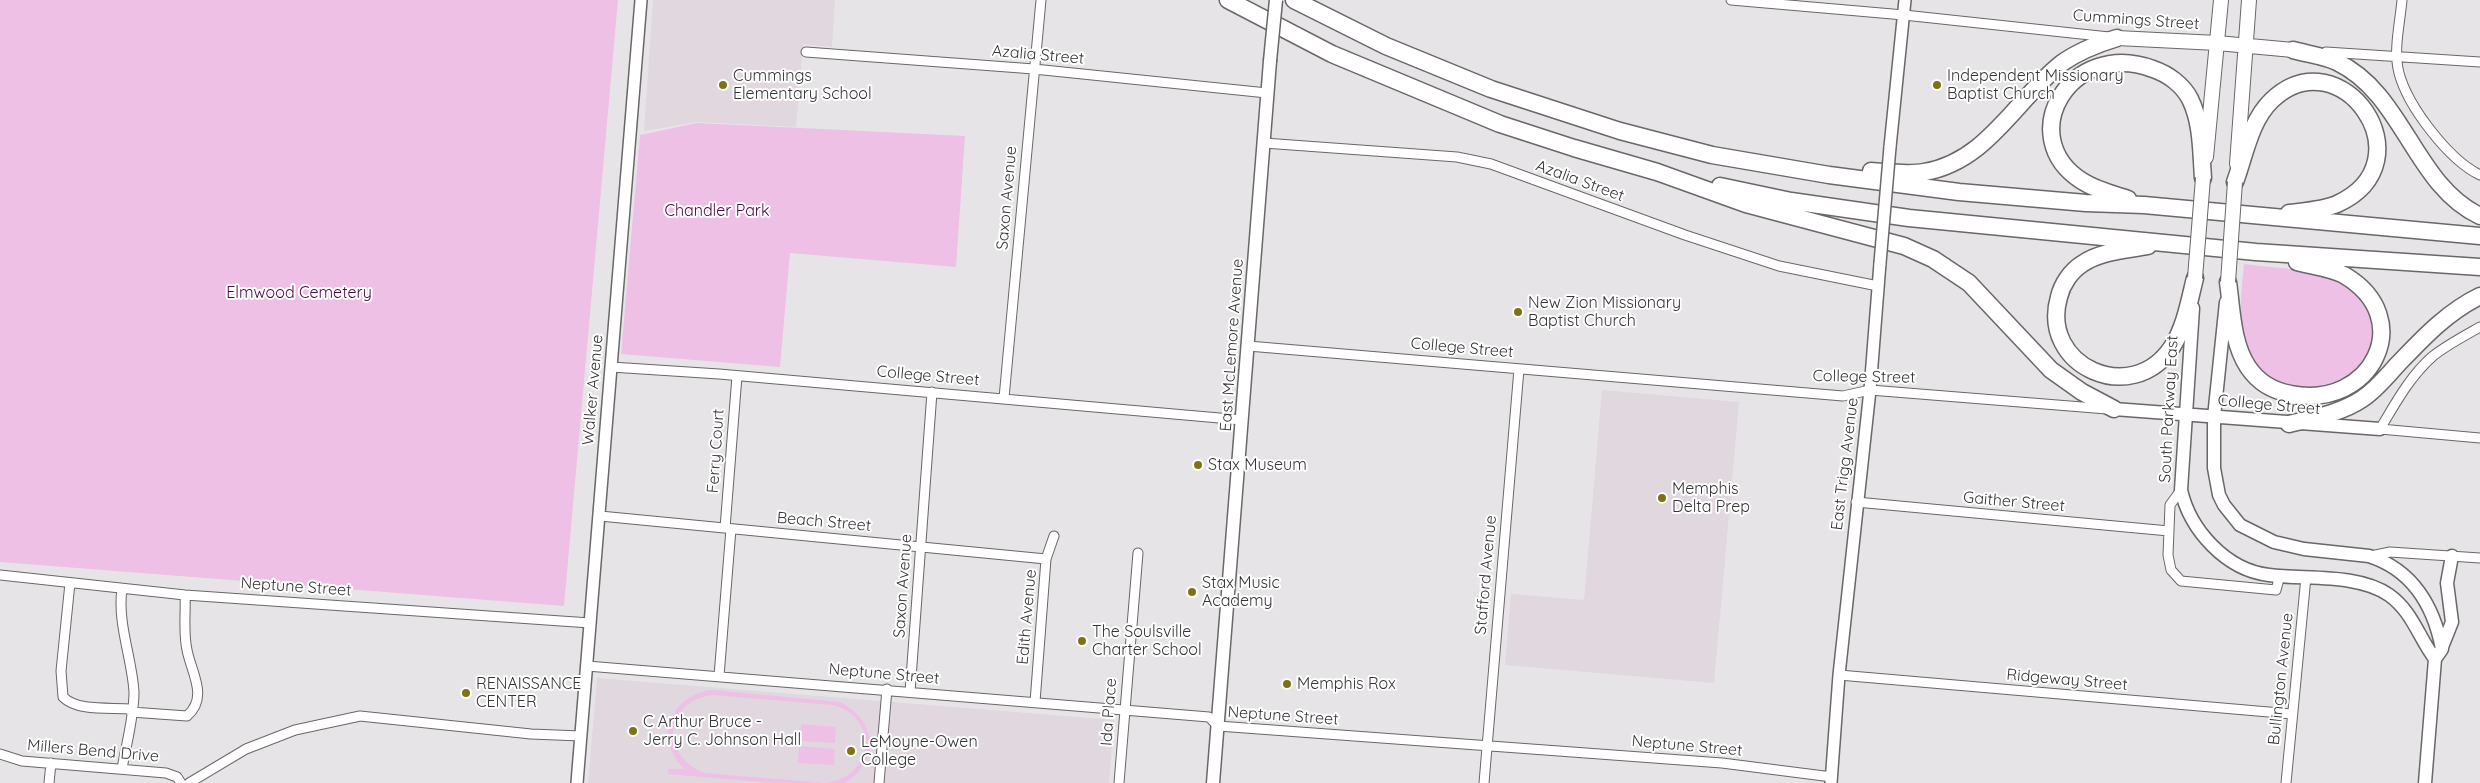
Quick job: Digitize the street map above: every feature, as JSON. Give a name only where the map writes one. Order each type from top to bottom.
[{"type":"highway","points":[[1228,0],[1332,54],[1450,105],[1537,137],[1666,175],[1746,204],[1904,246],[1933,259],[1969,283],[2051,370],[2082,392],[2114,409]]},
{"type":"highway","points":[[1294,0],[1386,46],[1428,64],[1567,115],[1712,155],[1829,175],[1959,192],[2086,203],[2144,205],[2480,236]]},
{"type":"highway","points":[[1829,175],[1870,171],[1924,172],[1948,165],[1988,139],[2062,63],[2094,45],[2117,38]]},
{"type":"highway","points":[[2293,50],[2336,62],[2367,84],[2396,119],[2426,166],[2442,185],[2460,204],[2480,216]]},
{"type":"highway","points":[[2144,205],[2103,191],[2081,180],[2068,169],[2058,154],[2053,136],[2055,109],[2063,92],[2085,72],[2105,65],[2134,64],[2156,70],[2175,81],[2190,98],[2196,116],[2203,178]]},
{"type":"highway","points":[[2235,182],[2256,122],[2273,99],[2285,91],[2311,83],[2330,85],[2348,93],[2365,109],[2375,129],[2377,150],[2373,168],[2359,189],[2336,204],[2325,208],[2259,217]]},
{"type":"highway","points":[[1666,175],[1791,201],[1851,210],[2112,236],[2162,244],[2480,266]]},
{"type":"highway","points":[[2162,244],[2100,255],[2083,263],[2068,278],[2060,292],[2056,319],[2060,334],[2070,354],[2084,366],[2108,376],[2130,376],[2149,369],[2167,354],[2178,336],[2195,278]]},
{"type":"highway","points":[[2228,282],[2239,348],[2247,365],[2266,385],[2282,393],[2314,396],[2338,392],[2362,378],[2374,362],[2381,340],[2378,313],[2365,292],[2351,280],[2336,272],[2256,252]]},
{"type":"highway","points":[[2289,424],[2330,414],[2360,400],[2374,390],[2458,306],[2480,296]]},
{"type":"main road","name":"East McLemore Avenue","points":[[1213,783],[1267,93],[1276,0]]},
{"type":"main road","name":"South Parkway East","points":[[2221,0],[2203,178],[2185,415],[2181,490],[2187,510],[2205,539],[2217,550],[2250,569],[2268,575],[2366,584],[2388,594],[2405,610],[2417,627],[2425,646],[2438,654]]},
{"type":"main road","points":[[2250,0],[2228,282],[2214,417],[2214,468],[2218,493],[2224,506],[2240,525],[2289,547],[2369,556],[2398,570],[2416,587],[2430,607],[2437,625],[2438,654],[2425,783]]},
{"type":"main road","name":"Cummings Street","points":[[2117,38],[2217,43],[2293,50]]},
{"type":"main road","name":"College Street","points":[[2114,409],[2380,430]]},
{"type":"main road","points":[[2438,654],[2452,622],[2446,583],[2452,556]]},
{"type":"street","name":"Walker Avenue","points":[[577,783],[641,0]]},
{"type":"street","name":"Saxon Avenue","points":[[1004,398],[1040,0]]},
{"type":"street","name":"Cummings Street","points":[[1731,0],[1904,15],[2117,38]]},
{"type":"street","name":"East Trigg Avenue","points":[[1832,780],[1856,502],[1870,390],[1890,147],[1905,0]]},
{"type":"street","points":[[2402,0],[2397,57],[2399,73],[2405,88],[2422,118],[2453,154],[2480,175]]},
{"type":"street","name":"Cummings Street","points":[[2293,50],[2480,62]]},
{"type":"street","name":"Azalia Street","points":[[806,52],[1034,69],[1267,93]]},
{"type":"street","name":"Azalia Street","points":[[1264,143],[1457,157],[1491,164],[1684,235],[1779,266],[1878,286]]},
{"type":"street","points":[[2380,430],[2401,394],[2425,364],[2435,355],[2480,327]]},
{"type":"street","name":"College Street","points":[[1248,346],[1843,396],[1870,390],[2114,409]]},
{"type":"street","name":"College Street","points":[[611,367],[1004,398],[1242,420]]},
{"type":"street","name":"Stafford Avenue","points":[[1484,783],[1519,369]]},
{"type":"street","name":"Ferry Court","points":[[719,676],[737,376]]},
{"type":"street","name":"Saxon Avenue","points":[[910,692],[932,392]]},
{"type":"street","name":"College Street","points":[[2380,430],[2480,438]]},
{"type":"street","points":[[2181,490],[2170,505],[2169,532],[2171,570],[2181,581],[2276,590],[2280,575]]},
{"type":"street","name":"Gaither Street","points":[[1856,502],[2169,532]]},
{"type":"street","name":"Beach Street","points":[[600,516],[921,545],[1046,559]]},
{"type":"street","name":"Edith Avenue","points":[[1035,702],[1046,559],[1054,536]]},
{"type":"street","points":[[2369,556],[2390,552],[2480,558]]},
{"type":"street","name":"Ida Place","points":[[1119,783],[1138,553]]},
{"type":"street","name":"Neptune Street","points":[[0,575],[122,589],[590,623]]},
{"type":"street","name":"Bullington Avenue","points":[[2286,783],[2306,577]]},
{"type":"street","points":[[70,583],[61,671],[62,697],[68,703],[78,705],[187,716],[193,710],[198,696],[197,678],[187,651],[185,594]]},
{"type":"street","points":[[122,589],[120,604],[134,694],[122,769]]},
{"type":"street","name":"Neptune Street","points":[[587,666],[1209,717],[1218,726],[1722,763],[1832,780]]},
{"type":"street","name":"Ridgeway Street","points":[[1840,675],[2292,714]]},
{"type":"street","points":[[879,783],[887,690]]},
{"type":"street","points":[[189,783],[246,749],[294,730],[360,716],[530,734],[581,736]]},
{"type":"street","name":"Millers Bend Drive","points":[[0,754],[22,761],[166,772],[177,777],[181,783]]},
{"type":"street","points":[[50,783],[51,764]]},
{"type":"shaded area","name":"Cummings Elementary School","points":[[653,0],[835,0],[832,47],[803,44],[796,127],[697,122],[644,131]]},
{"type":"shaded area","name":"Memphis Delta Prep","points":[[1602,390],[1739,402],[1714,683],[1505,665],[1511,594],[1584,600]]},
{"type":"shaded area","name":"LeMoyne-Owen College","points":[[597,678],[1114,720],[1109,783],[588,783]]},
{"type":"green space","name":"Elmwood Cemetery","points":[[0,0],[618,0],[564,606],[0,562]]},
{"type":"green space","name":"Chandler Park","points":[[697,123],[965,136],[956,267],[790,253],[780,367],[621,354],[640,135]]},
{"type":"green space","points":[[2244,264],[2321,274],[2333,278],[2353,291],[2366,308],[2372,328],[2370,349],[2359,371],[2325,390],[2283,385],[2267,378],[2260,372],[2250,357],[2243,334],[2241,311]]},
{"type":"green space","points":[[713,690],[840,702],[861,719],[867,730],[870,741],[865,763],[857,774],[845,783],[823,783],[773,783],[668,774],[668,769],[684,769],[674,756],[669,742],[668,731],[670,721],[675,711],[683,703],[691,696]],"holes":[[[713,695],[832,705],[848,711],[858,721],[864,734],[865,747],[861,760],[853,771],[840,779],[823,783],[704,773],[689,764],[680,754],[674,742],[673,729],[677,717],[685,707],[697,699]]]},
{"type":"green space","points":[[801,724],[836,727],[835,743],[799,741]]},
{"type":"green space","points":[[799,746],[835,749],[834,765],[798,763]]},
{"type":"place","name":"Cummings Elementary School","points":[[723,85]]},
{"type":"place","name":"Independent Missionary Baptist Church","points":[[1937,85]]},
{"type":"place","name":"New Zion Missionary Baptist Church","points":[[1518,312]]},
{"type":"place","name":"Stax Museum","points":[[1198,465]]},
{"type":"place","name":"Memphis Delta Prep","points":[[1662,498]]},
{"type":"place","name":"Stax Music Academy","points":[[1192,592]]},
{"type":"place","name":"The Soulsville Charter School","points":[[1082,641]]},
{"type":"place","name":"Memphis Rox","points":[[1287,684]]},
{"type":"place","name":"RENAISSANCE CENTER","points":[[466,693]]},
{"type":"place","name":"C Arthur Bruce - Jerry C. Johnson Hall","points":[[633,731]]},
{"type":"place","name":"LeMoyne-Owen College","points":[[851,751]]}]
